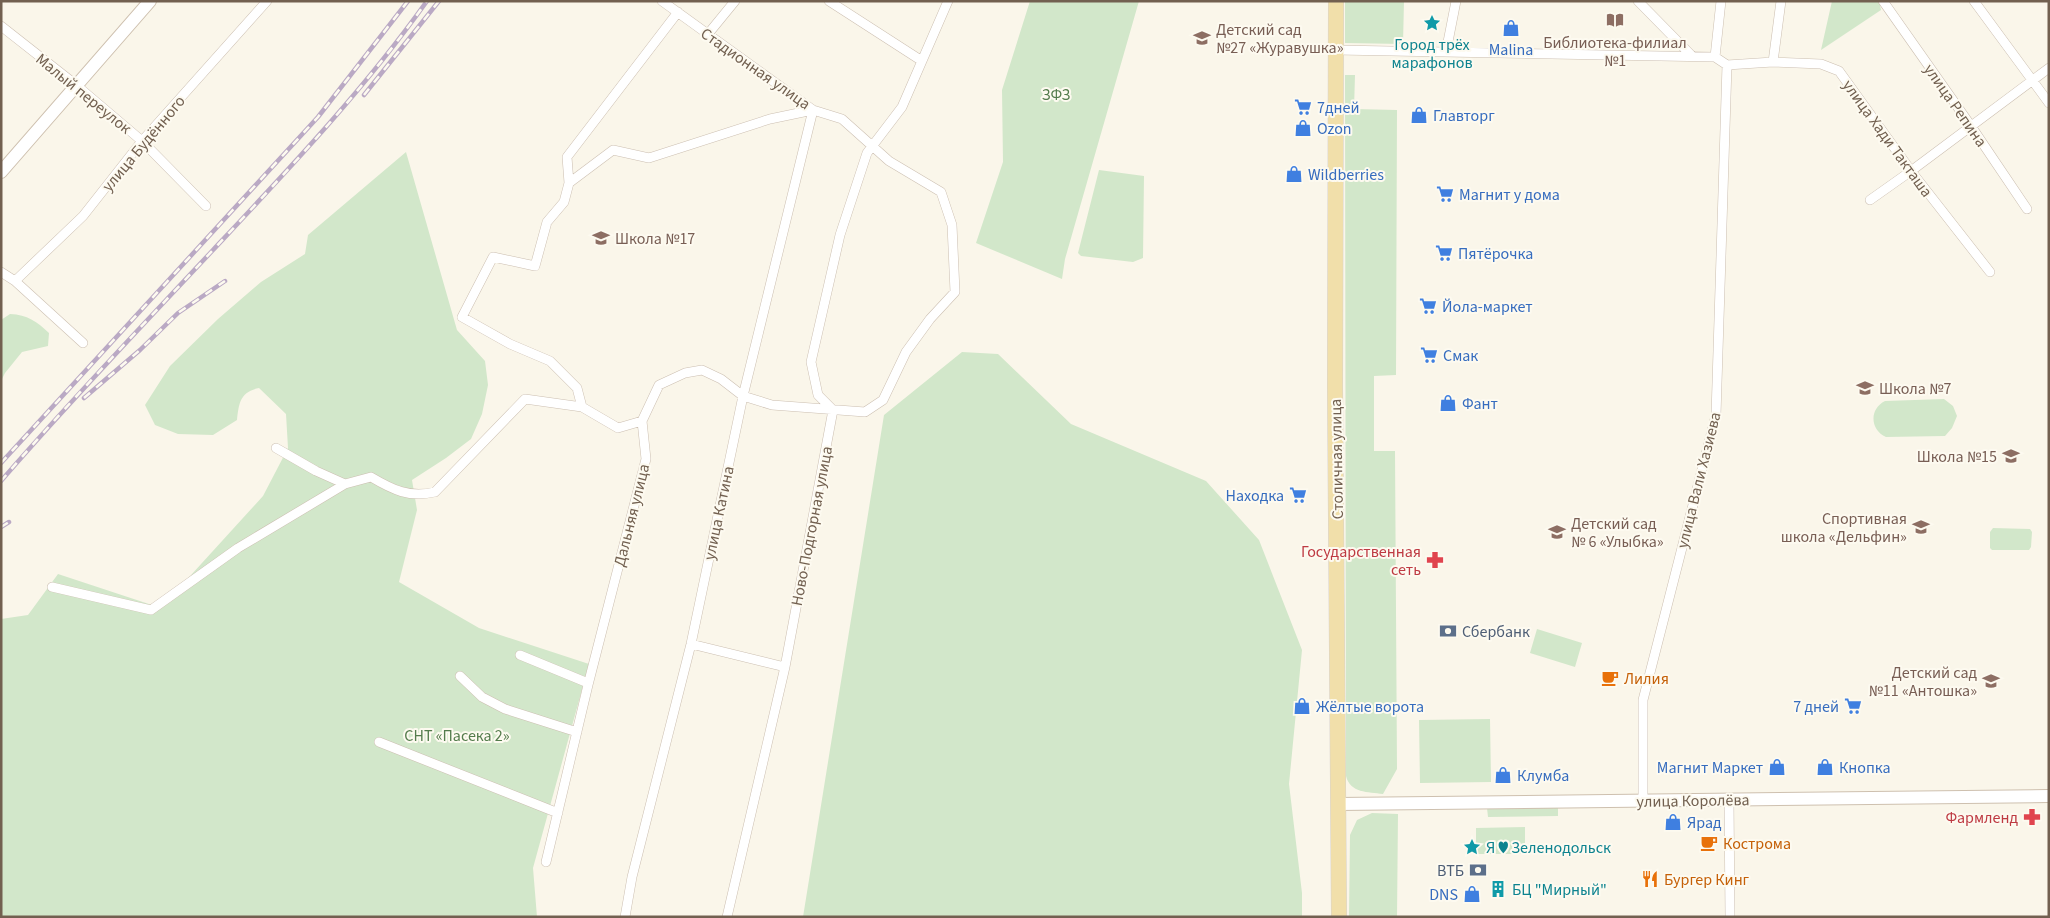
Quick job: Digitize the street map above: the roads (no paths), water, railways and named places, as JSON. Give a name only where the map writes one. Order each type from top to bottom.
[{"type":"main road","name":"Столичная улица","points":[[1336,1],[1334,294],[1339,917]]},
{"type":"street","points":[[1,172],[150,1]]},
{"type":"street","name":"улица Будённого","points":[[15,281],[83,216],[142,141],[267,1]]},
{"type":"street","name":"Стадионная улица","points":[[662,1],[813,110],[842,119],[889,161],[941,192],[952,225],[955,292],[930,318],[906,352],[883,400],[865,412],[833,410]]},
{"type":"street","points":[[708,34],[735,1]]},
{"type":"street","points":[[829,1],[922,61]]},
{"type":"street","points":[[833,410],[818,395],[812,362],[840,235],[867,153],[902,106],[948,1]]},
{"type":"street","points":[[1446,52],[1456,1]]},
{"type":"street","points":[[1638,1],[1692,56]]},
{"type":"street","points":[[1715,57],[1721,1]]},
{"type":"street","points":[[1773,62],[1781,1]]},
{"type":"street","name":"улица Репина","points":[[1883,1],[2027,209]]},
{"type":"street","points":[[1974,1],[2049,103]]},
{"type":"street","points":[[582,407],[577,388],[550,361],[510,344],[462,317],[493,257],[535,266],[547,222],[564,202],[569,183],[567,157],[678,12]]},
{"type":"street","name":"Малый переулок","points":[[1,26],[76,85],[142,141],[206,206]]},
{"type":"street","points":[[1337,50],[1692,56],[1715,57],[1727,65]]},
{"type":"street","name":"улица Хади Такташа","points":[[1727,65],[1773,62],[1821,64],[1839,71],[1911,171],[1990,272]]},
{"type":"street","name":"улица Вали Хазиева","points":[[1644,801],[1642,700],[1716,415],[1727,65]]},
{"type":"street","points":[[1870,200],[2049,68]]},
{"type":"street","points":[[569,183],[613,150],[649,158],[770,119],[813,110]]},
{"type":"street","name":"улица Катина","points":[[625,917],[632,877],[691,644],[743,396],[813,110]]},
{"type":"street","points":[[1,272],[15,281],[83,343]]},
{"type":"street","points":[[52,587],[151,610],[238,548],[345,484],[371,478],[394,490],[423,495],[435,492],[525,400],[582,407],[618,428],[642,421],[659,385],[685,373],[702,370],[720,379],[743,396],[772,405],[833,410]]},
{"type":"street","name":"Ново-Подгорная улица","points":[[727,917],[785,667],[833,410]]},
{"type":"street","name":"Дальняя улица","points":[[546,862],[588,683],[646,459],[642,421]]},
{"type":"street","points":[[276,448],[316,471],[345,484]]},
{"type":"street","points":[[691,644],[785,667]]},
{"type":"street","points":[[520,655],[588,683]]},
{"type":"street","points":[[460,676],[482,697],[506,709],[577,732]]},
{"type":"street","points":[[379,742],[558,813]]},
{"type":"street","name":"улица Королёва","points":[[1338,804],[2049,796]]},
{"type":"street","points":[[1729,800],[1730,917]]},
{"type":"railway","points":[[1,463],[318,117],[408,1]]},
{"type":"railway","points":[[1,481],[79,393],[324,129],[377,67],[427,1]]},
{"type":"railway","points":[[364,95],[439,1]]},
{"type":"railway","points":[[84,398],[140,350],[178,313],[225,281]]},
{"type":"railway","points":[[1,527],[9,522]]},
{"type":"place","name":"Библиотека-филиал №1","points":[[1615,20]]},
{"type":"place","name":"Город трёх марафонов","points":[[1432,23]]},
{"type":"place","name":"Malina","points":[[1511,28]]},
{"type":"place","name":"Детский сад №27 «Журавушка»","points":[[1202,38]]},
{"type":"place","name":"7дней","points":[[1303,107]]},
{"type":"place","name":"Главторг","points":[[1419,115]]},
{"type":"place","name":"Ozon","points":[[1303,128]]},
{"type":"place","name":"Wildberries","points":[[1294,174]]},
{"type":"place","name":"Магнит у дома","points":[[1445,194]]},
{"type":"place","name":"Школа №17","points":[[601,238]]},
{"type":"place","name":"Пятёрочка","points":[[1444,253]]},
{"type":"place","name":"Йола-маркет","points":[[1428,306]]},
{"type":"place","name":"Смак","points":[[1429,355]]},
{"type":"place","name":"Школа №7","points":[[1865,388]]},
{"type":"place","name":"Фант","points":[[1448,403]]},
{"type":"place","name":"Школа №15","points":[[2011,456]]},
{"type":"place","name":"Находка","points":[[1298,495]]},
{"type":"place","name":"Спортивная школа «Дельфин»","points":[[1921,527]]},
{"type":"place","name":"Детский сад № 6 «Улыбка»","points":[[1557,532]]},
{"type":"place","name":"Государственная сеть","points":[[1435,560]]},
{"type":"place","name":"Сбербанк","points":[[1448,631]]},
{"type":"place","name":"Лилия","points":[[1610,678]]},
{"type":"place","name":"Детский сад №11 «Антошка»","points":[[1991,681]]},
{"type":"place","name":"Жёлтые ворота","points":[[1302,706]]},
{"type":"place","name":"7 дней","points":[[1853,706]]},
{"type":"place","name":"Магнит Маркет","points":[[1777,767]]},
{"type":"place","name":"Кнопка","points":[[1825,767]]},
{"type":"place","name":"Клумба","points":[[1503,775]]},
{"type":"place","name":"Фармленд","points":[[2032,817]]},
{"type":"place","name":"Ярад","points":[[1673,822]]},
{"type":"place","name":"Кострома","points":[[1709,843]]},
{"type":"place","name":"Я ♥ Зеленодольск","points":[[1472,847]]},
{"type":"place","name":"ВТБ","points":[[1478,870]]},
{"type":"place","name":"Бургер Кинг","points":[[1650,879]]},
{"type":"place","name":"БЦ \"Мирный\"","points":[[1498,889]]},
{"type":"place","name":"DNS","points":[[1472,894]]},
{"type":"park label","name":"ЗФЗ","points":[[1056,94]]},
{"type":"park label","name":"СНТ «Пасека 2»","points":[[457,735]]}]
